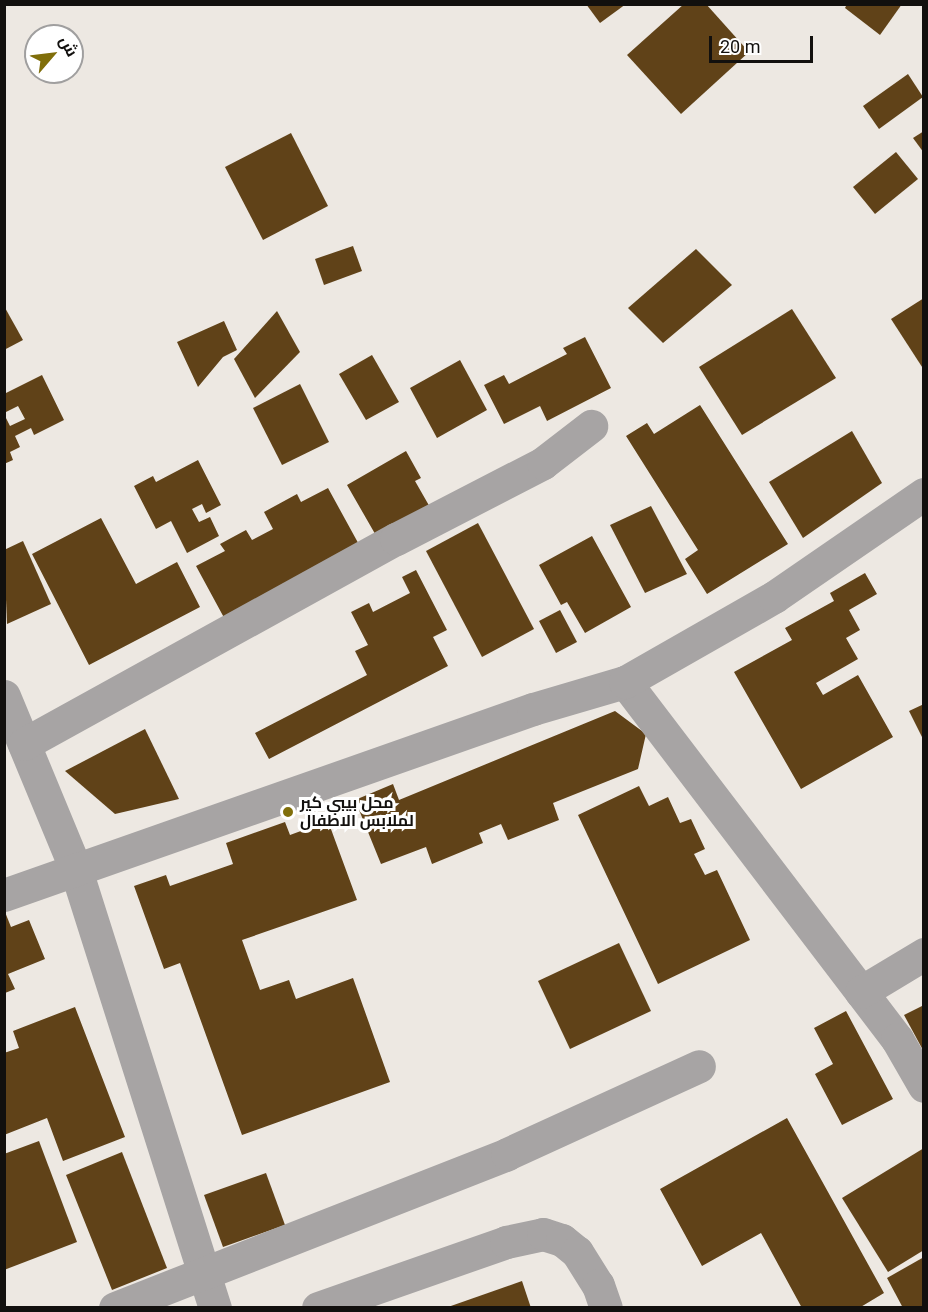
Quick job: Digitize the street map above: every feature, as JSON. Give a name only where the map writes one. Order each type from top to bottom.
[{"type":"street","points":[[24,744],[396,539],[543,463],[591,426]]},
{"type":"street","points":[[4,895],[533,709],[625,682],[774,597],[924,494]]},
{"type":"street","points":[[625,682],[897,1039],[924,1086]]},
{"type":"street","points":[[4,696],[76,870],[215,1308]]},
{"type":"street","points":[[861,992],[924,954]]},
{"type":"street","points":[[115,1308],[204,1275],[507,1154],[699,1066]]},
{"type":"street","points":[[318,1308],[506,1242],[543,1234],[562,1240],[577,1251],[598,1285],[606,1308]]},
{"type":"building","points":[[586,4],[626,4],[600,23]]},
{"type":"building","points":[[684,4],[706,4],[749,52],[681,114],[627,55]]},
{"type":"building","points":[[847,4],[902,4],[880,35],[845,8]]},
{"type":"building","points":[[908,74],[923,97],[879,129],[863,106]]},
{"type":"building","points":[[924,131],[924,153],[913,138]]},
{"type":"building","points":[[291,133],[328,206],[263,240],[225,167]]},
{"type":"building","points":[[896,152],[918,179],[875,214],[853,187]]},
{"type":"building","points":[[353,246],[362,271],[324,285],[315,259]]},
{"type":"building","points":[[696,249],[732,285],[663,343],[628,308]]},
{"type":"building","points":[[924,298],[924,370],[891,319]]},
{"type":"building","points":[[4,306],[23,340],[4,350]]},
{"type":"building","points":[[792,309],[836,378],[742,435],[699,367]]},
{"type":"building","points":[[277,311],[300,352],[255,398],[234,359]]},
{"type":"building","points":[[224,321],[237,350],[223,357],[198,387],[177,342]]},
{"type":"building","points":[[585,337],[611,388],[547,421],[540,406],[504,424],[484,385],[504,375],[509,384],[567,354],[563,348]]},
{"type":"building","points":[[372,355],[399,402],[366,420],[339,374]]},
{"type":"building","points":[[460,360],[487,410],[437,438],[410,388]]},
{"type":"building","points":[[42,375],[64,420],[34,435],[31,428],[15,436],[20,447],[10,452],[13,460],[4,464],[4,414],[10,426],[25,419],[18,406],[4,413],[4,394]]},
{"type":"building","points":[[300,384],[329,442],[282,465],[253,408]]},
{"type":"building","points":[[700,405],[788,544],[707,594],[685,559],[698,550],[626,436],[647,423],[654,434]]},
{"type":"building","points":[[852,431],[882,483],[803,538],[769,482]]},
{"type":"building","points":[[406,451],[421,478],[415,481],[431,509],[378,539],[347,485]]},
{"type":"building","points":[[198,460],[221,505],[206,513],[202,504],[192,509],[199,522],[210,517],[219,536],[187,553],[171,521],[156,529],[134,486],[153,476],[156,482]]},
{"type":"building","points":[[328,488],[362,550],[228,625],[196,566],[225,551],[220,544],[246,530],[252,540],[273,529],[264,512],[297,494],[301,502]]},
{"type":"building","points":[[651,506],[687,574],[645,593],[610,525]]},
{"type":"building","points":[[101,518],[136,584],[177,562],[200,607],[89,665],[32,554]]},
{"type":"building","points":[[478,523],[534,629],[482,657],[426,551]]},
{"type":"building","points":[[592,536],[631,607],[585,633],[567,602],[561,605],[539,565]]},
{"type":"building","points":[[23,541],[51,604],[7,624],[4,550]]},
{"type":"building","points":[[416,570],[447,630],[433,637],[448,666],[269,759],[255,733],[367,675],[355,651],[368,645],[351,612],[369,603],[373,612],[410,593],[402,577]]},
{"type":"building","points":[[865,573],[877,594],[849,610],[860,630],[846,638],[858,659],[816,683],[823,695],[858,675],[893,737],[801,789],[734,672],[792,640],[785,628],[834,601],[830,593]]},
{"type":"building","points":[[560,610],[577,642],[556,653],[539,621]]},
{"type":"building","points":[[924,704],[924,741],[909,711]]},
{"type":"building","points":[[615,711],[646,734],[638,769],[553,803],[559,820],[508,840],[501,824],[479,833],[483,843],[432,864],[426,847],[381,864],[355,800],[393,784],[399,800]]},
{"type":"building","points":[[145,729],[179,799],[115,814],[65,771]]},
{"type":"building","points":[[639,786],[649,806],[668,797],[680,823],[691,819],[705,849],[694,854],[705,875],[717,870],[750,940],[658,984],[578,815]]},
{"type":"building","points":[[328,821],[357,900],[242,940],[260,990],[289,980],[296,999],[353,978],[390,1082],[242,1135],[180,963],[164,969],[134,886],[166,875],[170,886],[233,864],[226,843],[285,822],[290,835]]},
{"type":"building","points":[[5,912],[11,927],[29,920],[45,959],[8,974],[15,989],[5,993]]},
{"type":"building","points":[[619,943],[651,1011],[570,1049],[538,981]]},
{"type":"building","points":[[924,1005],[924,1052],[904,1015]]},
{"type":"building","points":[[75,1007],[125,1137],[63,1161],[47,1118],[4,1135],[4,1053],[19,1048],[13,1031]]},
{"type":"building","points":[[846,1011],[893,1099],[842,1125],[815,1074],[833,1064],[814,1028]]},
{"type":"building","points":[[787,1118],[884,1293],[859,1308],[802,1308],[761,1233],[702,1266],[660,1189]]},
{"type":"building","points":[[39,1141],[77,1242],[4,1270],[4,1154]]},
{"type":"building","points":[[924,1148],[924,1250],[888,1272],[842,1198]]},
{"type":"building","points":[[122,1152],[167,1268],[112,1290],[66,1175]]},
{"type":"building","points":[[266,1173],[285,1225],[223,1247],[204,1195]]},
{"type":"building","points":[[924,1257],[924,1308],[903,1308],[887,1278]]},
{"type":"building","points":[[522,1281],[531,1308],[448,1308],[448,1307]]},
{"type":"place","name":"محل بيبي كير لملابس الاطفال","points":[[288,812]]}]
